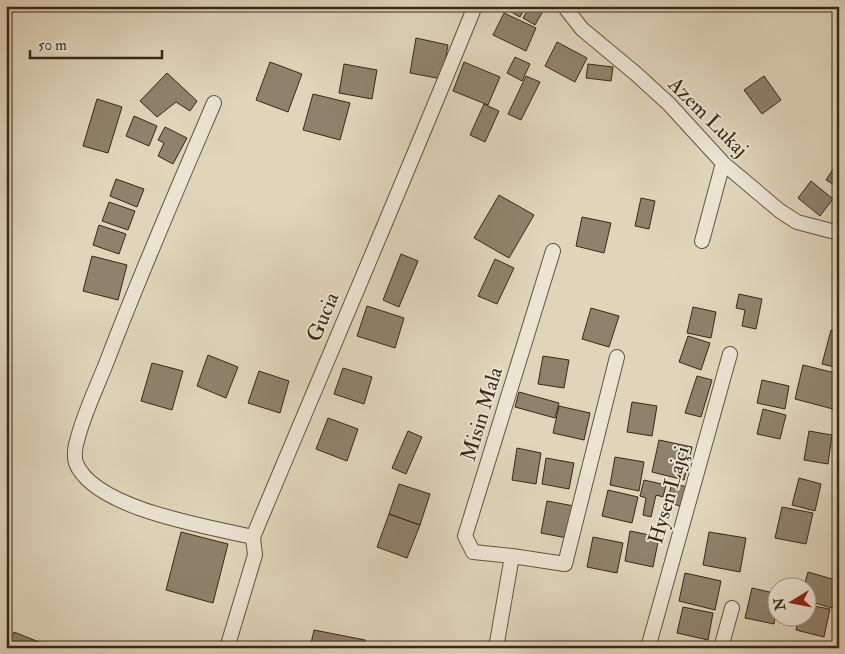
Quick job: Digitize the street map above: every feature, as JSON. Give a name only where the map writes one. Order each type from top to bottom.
[{"type":"street","name":"Gucia","points":[[227,648],[254,555],[253,537],[350,303],[405,179],[475,6]]},
{"type":"street","name":"Azem Lukaj","points":[[564,6],[582,29],[669,104],[723,163],[780,211],[797,222],[839,233]]},
{"type":"street","points":[[214,103],[114,344],[76,442],[76,462],[90,483],[105,493],[134,506],[195,526],[253,537]]},
{"type":"street","points":[[702,241],[723,163]]},
{"type":"street","name":"Misin Mala","points":[[553,250],[465,536],[473,552],[565,564],[617,357]]},
{"type":"street","name":"Hysen Lajçi","points":[[648,648],[730,354]]},
{"type":"street","points":[[496,648],[512,556]]},
{"type":"street","points":[[720,648],[732,608]]},
{"type":"building","points":[[507,6],[526,6],[520,17],[506,9]]},
{"type":"building","points":[[530,6],[546,6],[535,25],[523,18]]},
{"type":"building","points":[[504,13],[536,28],[526,51],[493,35]]},
{"type":"building","points":[[416,38],[448,45],[442,79],[410,73]]},
{"type":"building","points":[[557,42],[587,58],[575,82],[545,66]]},
{"type":"building","points":[[515,57],[530,64],[522,81],[507,73]]},
{"type":"building","points":[[270,62],[302,74],[288,112],[256,100]]},
{"type":"building","points":[[464,62],[500,77],[488,105],[453,91]]},
{"type":"building","points":[[344,64],[377,70],[372,99],[339,93]]},
{"type":"building","points":[[588,64],[613,67],[611,81],[586,78]]},
{"type":"building","points":[[167,73],[197,101],[190,111],[176,102],[157,117],[140,101]]},
{"type":"building","points":[[526,76],[540,82],[521,120],[508,114]]},
{"type":"building","points":[[764,76],[781,100],[762,114],[744,90]]},
{"type":"building","points":[[313,94],[350,103],[340,140],[303,130]]},
{"type":"building","points":[[97,99],[122,107],[108,153],[83,146]]},
{"type":"building","points":[[484,104],[499,111],[485,142],[470,135]]},
{"type":"building","points":[[134,116],[157,126],[149,146],[126,136]]},
{"type":"building","points":[[165,127],[187,138],[173,164],[158,156],[164,143],[158,140]]},
{"type":"building","points":[[839,160],[839,188],[826,180]]},
{"type":"building","points":[[116,179],[144,189],[137,207],[110,196]]},
{"type":"building","points":[[811,181],[833,199],[820,216],[798,198]]},
{"type":"building","points":[[499,195],[534,215],[509,258],[474,238]]},
{"type":"building","points":[[641,198],[655,201],[649,229],[635,226]]},
{"type":"building","points":[[109,202],[135,211],[128,230],[102,221]]},
{"type":"building","points":[[582,217],[611,223],[604,253],[576,246]]},
{"type":"building","points":[[99,225],[126,234],[119,254],[93,245]]},
{"type":"building","points":[[401,254],[418,261],[399,307],[383,300]]},
{"type":"building","points":[[92,256],[127,265],[118,300],[83,291]]},
{"type":"building","points":[[495,259],[514,268],[497,304],[478,296]]},
{"type":"building","points":[[739,294],[762,299],[756,329],[742,326],[745,310],[736,308]]},
{"type":"building","points":[[367,306],[404,318],[395,348],[357,336]]},
{"type":"building","points":[[693,307],[716,312],[711,338],[687,333]]},
{"type":"building","points":[[591,308],[619,316],[609,347],[582,339]]},
{"type":"building","points":[[831,330],[839,332],[839,368],[822,364]]},
{"type":"building","points":[[688,336],[710,343],[701,370],[679,362]]},
{"type":"building","points":[[208,355],[238,367],[226,398],[197,386]]},
{"type":"building","points":[[543,356],[569,360],[564,388],[538,384]]},
{"type":"building","points":[[152,363],[183,371],[172,410],[141,401]]},
{"type":"building","points":[[803,365],[839,374],[839,386],[833,409],[795,399]]},
{"type":"building","points":[[343,368],[372,377],[364,404],[334,394]]},
{"type":"building","points":[[259,371],[289,381],[280,413],[248,403]]},
{"type":"building","points":[[697,376],[712,380],[701,417],[685,413]]},
{"type":"building","points":[[762,380],[789,386],[785,409],[757,403]]},
{"type":"building","points":[[519,392],[559,403],[555,418],[515,407]]},
{"type":"building","points":[[632,402],[657,406],[652,436],[627,432]]},
{"type":"building","points":[[559,406],[590,413],[584,440],[553,433]]},
{"type":"building","points":[[763,409],[786,415],[780,439],[757,434]]},
{"type":"building","points":[[328,418],[358,429],[347,461],[316,449]]},
{"type":"building","points":[[408,431],[422,437],[406,474],[392,468]]},
{"type":"building","points":[[809,431],[832,435],[828,464],[804,460]]},
{"type":"building","points":[[659,440],[692,447],[684,480],[652,472]]},
{"type":"building","points":[[517,448],[541,453],[536,484],[512,480]]},
{"type":"building","points":[[615,457],[644,462],[639,491],[610,485]]},
{"type":"building","points":[[546,458],[574,463],[569,489],[542,484]]},
{"type":"building","points":[[799,478],[821,484],[815,511],[792,505]]},
{"type":"building","points":[[644,480],[666,485],[663,497],[656,495],[651,517],[643,515],[646,498],[640,496]]},
{"type":"building","points":[[672,483],[687,487],[683,507],[667,502]]},
{"type":"building","points":[[399,484],[430,494],[420,525],[389,514]]},
{"type":"building","points":[[608,490],[638,497],[632,523],[602,516]]},
{"type":"building","points":[[547,501],[574,506],[567,538],[541,533]]},
{"type":"building","points":[[782,507],[813,513],[806,544],[775,538]]},
{"type":"building","points":[[389,514],[420,525],[407,558],[377,547]]},
{"type":"building","points":[[630,531],[659,537],[653,567],[625,561]]},
{"type":"building","points":[[181,532],[228,544],[213,603],[166,590]]},
{"type":"building","points":[[709,532],[746,538],[740,572],[703,565]]},
{"type":"building","points":[[593,537],[623,543],[617,573],[587,567]]},
{"type":"building","points":[[808,572],[839,581],[832,608],[818,604],[818,576],[807,576]]},
{"type":"building","points":[[685,573],[721,581],[715,610],[679,601]]},
{"type":"building","points":[[752,588],[768,592],[768,623],[745,618]]},
{"type":"building","points":[[683,607],[713,613],[708,640],[677,633]]},
{"type":"building","points":[[818,607],[830,609],[824,637],[796,630],[797,626],[818,626]]},
{"type":"building","points":[[314,630],[365,640],[364,648],[310,648]]},
{"type":"building","points":[[14,632],[54,648],[8,648]]}]
